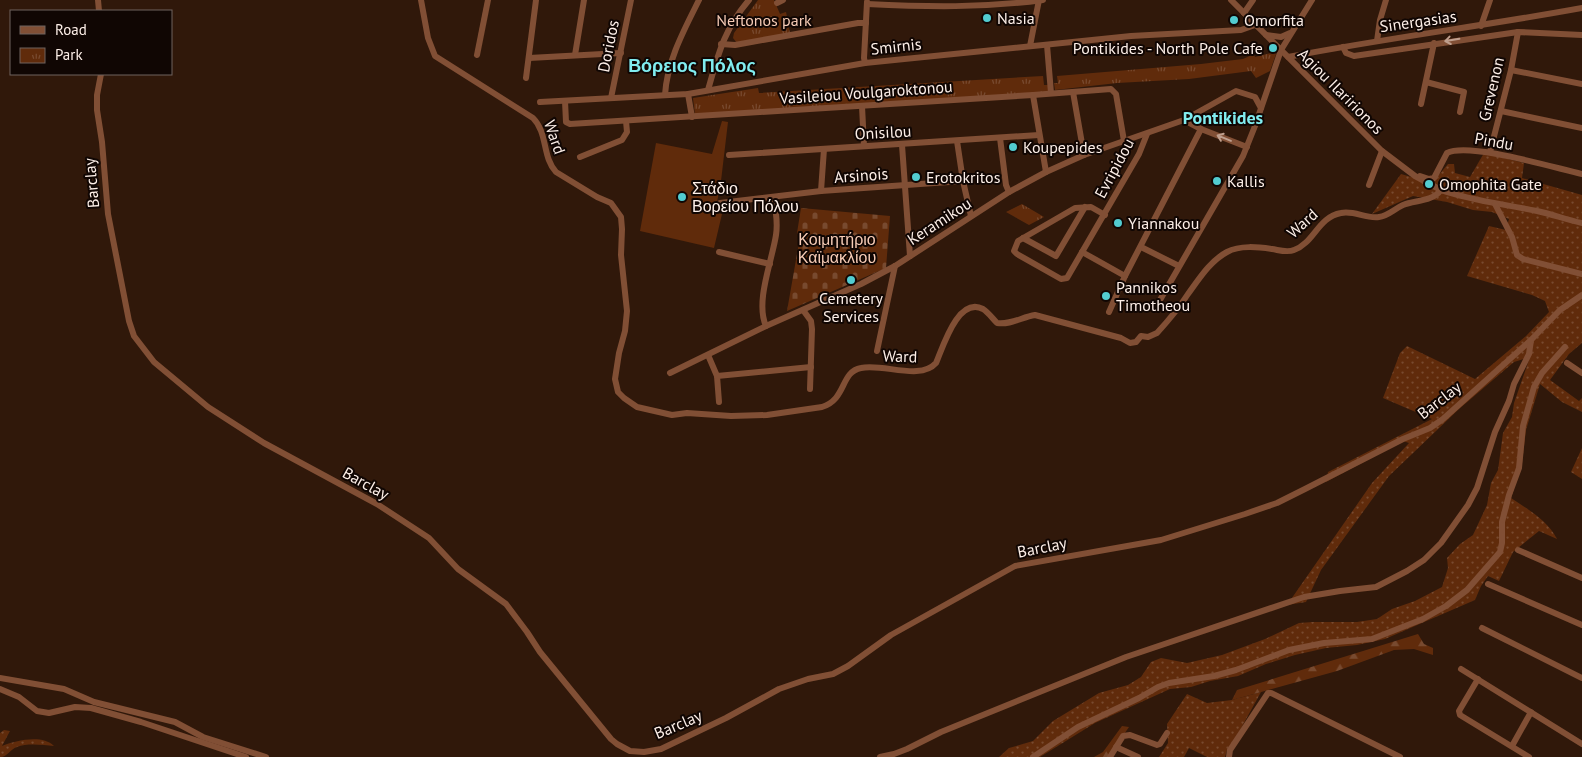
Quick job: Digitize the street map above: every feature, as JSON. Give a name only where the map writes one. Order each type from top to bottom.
[{"type":"street","name":"Ward","points":[[421,0],[428,38],[434,56],[539,123],[550,166],[556,172],[596,197],[610,203],[621,217],[621,255],[627,311],[625,331],[615,379],[618,392],[637,408],[645,410],[672,415],[688,413],[744,416],[809,409],[830,404],[838,396],[848,376],[854,370],[862,367],[912,372],[928,370],[933,367],[957,318],[965,310],[973,307],[984,310],[997,323],[1011,323],[1022,317],[1035,315],[1121,338],[1130,344],[1136,342],[1141,336],[1148,337],[1157,333],[1209,267],[1227,252],[1252,247],[1287,252],[1295,250],[1302,246],[1331,216],[1348,212],[1379,218],[1402,206],[1428,199],[1438,194],[1441,190]]},
{"type":"street","points":[[477,55],[488,0]]},
{"type":"street","points":[[526,78],[536,0]]},
{"type":"street","points":[[575,55],[584,0]]},
{"type":"street","name":"Doridos","points":[[611,98],[631,0]]},
{"type":"street","points":[[665,95],[671,64],[680,38],[699,0]]},
{"type":"street","points":[[708,90],[721,44],[733,22],[749,0]]},
{"type":"street","points":[[1030,46],[1038,0]]},
{"type":"street","points":[[865,63],[868,2],[935,8],[981,3],[1043,0]]},
{"type":"street","name":"Agiou Ilaririonos","points":[[1231,0],[1382,151],[1417,178],[1441,190]]},
{"type":"street","points":[[1244,13],[1253,0]]},
{"type":"street","points":[[1160,300],[1247,147],[1281,50],[1312,0]]},
{"type":"street","points":[[1377,41],[1380,20],[1386,0]]},
{"type":"street","points":[[1481,26],[1490,0]]},
{"type":"street","name":"Sinergasias","points":[[1288,57],[1582,8]]},
{"type":"street","points":[[721,44],[735,45],[858,22],[866,23]]},
{"type":"street","points":[[1500,23],[1500,34]]},
{"type":"street","name":"Smirnis","points":[[540,102],[688,94],[865,63],[1131,36],[1241,30],[1256,25]]},
{"type":"street","points":[[1265,35],[1281,37],[1292,32]]},
{"type":"street","points":[[1343,47],[1346,53],[1354,56],[1518,32],[1582,36]]},
{"type":"street","name":"Grevenon","points":[[1490,152],[1511,70],[1518,32]]},
{"type":"street","points":[[1393,39],[1398,49]]},
{"type":"street","points":[[1421,104],[1434,43]]},
{"type":"street","points":[[1047,45],[1051,93]]},
{"type":"street","points":[[529,58],[621,53]]},
{"type":"street","points":[[1511,70],[1582,84]]},
{"type":"street","name":"Barclay","points":[[101,75],[97,95],[97,110],[102,142],[108,214],[129,321],[134,336],[143,349],[154,362],[184,388],[242,430],[377,504],[430,538],[458,569],[506,604],[528,632],[540,652],[611,739],[630,751],[644,752],[661,749],[726,718],[779,689],[808,679],[833,674],[891,635],[1014,566],[1161,540],[1277,502],[1342,471],[1402,439],[1430,428],[1530,340],[1560,310],[1582,295]]},
{"type":"street","points":[[1426,82],[1464,92],[1460,112]]},
{"type":"street","name":"Vasileiou Voulgaroktonou","points":[[565,101],[567,124],[1108,89],[1114,91],[1124,141]]},
{"type":"street","name":"Keramikou","points":[[670,374],[766,326],[861,284],[895,266],[1009,192],[1046,172],[1084,155],[1184,120],[1236,90],[1253,96],[1261,95],[1267,91]]},
{"type":"street","points":[[1073,92],[1084,155]]},
{"type":"street","points":[[688,94],[692,117]]},
{"type":"street","points":[[1033,95],[1046,172]]},
{"type":"street","points":[[1253,96],[1257,99],[1261,108]]},
{"type":"street","points":[[862,106],[864,146]]},
{"type":"street","points":[[1501,111],[1582,128]]},
{"type":"street","points":[[1184,120],[1201,129],[1247,147]]},
{"type":"street","points":[[580,157],[622,140],[627,132],[626,121]]},
{"type":"street","points":[[1109,312],[1125,276],[1201,129]]},
{"type":"street","name":"Evripidou","points":[[1105,215],[1085,207],[1072,209],[1018,240],[1015,253],[1061,279],[1067,278],[1105,215],[1139,154],[1147,134]]},
{"type":"street","name":"Onisilou","points":[[728,155],[1039,135]]},
{"type":"street","points":[[1000,138],[1006,185],[1009,192]]},
{"type":"street","points":[[957,141],[971,216]]},
{"type":"street","points":[[902,145],[910,256]]},
{"type":"street","name":"Arsinois","points":[[821,192],[824,149]]},
{"type":"street","points":[[1369,185],[1382,151]]},
{"type":"street","name":"Pindu","points":[[1417,178],[1421,176],[1429,179],[1436,176],[1445,156],[1451,151],[1490,152],[1582,174]]},
{"type":"street","name":"Arsinois","points":[[720,203],[821,192],[963,181]]},
{"type":"street","points":[[1441,190],[1459,196],[1538,211],[1582,223]]},
{"type":"street","points":[[766,326],[763,307],[777,227],[774,197]]},
{"type":"street","points":[[1495,204],[1512,237],[1517,255],[1523,259],[1582,274]]},
{"type":"street","name":"Evripidou","points":[[1023,238],[1056,256],[1085,207]]},
{"type":"street","points":[[1141,246],[1179,266]]},
{"type":"street","points":[[720,252],[770,264]]},
{"type":"street","points":[[1082,252],[1125,276]]},
{"type":"street","points":[[877,351],[895,266]]},
{"type":"street","points":[[803,310],[811,321],[812,329],[810,389]]},
{"type":"street","points":[[880,757],[907,749],[942,732],[1126,657],[1304,597],[1376,587],[1407,571],[1424,560],[1441,543],[1468,505],[1477,488],[1495,432],[1509,401],[1514,384],[1529,354],[1530,340]]},
{"type":"street","points":[[1033,757],[1078,727],[1168,683],[1214,676],[1236,670],[1288,650],[1324,643],[1372,638],[1423,619],[1446,606],[1467,590],[1500,552],[1502,522],[1519,468],[1523,426],[1534,387],[1542,373],[1565,347]]},
{"type":"street","points":[[708,355],[717,376],[720,402]]},
{"type":"street","points":[[1567,363],[1582,373]]},
{"type":"street","points":[[717,376],[811,367]]},
{"type":"street","points":[[1518,550],[1582,578]]},
{"type":"street","points":[[1488,584],[1582,626]]},
{"type":"street","points":[[1482,628],[1582,678]]},
{"type":"street","points":[[1460,670],[1478,679],[1582,744]]},
{"type":"street","points":[[0,678],[64,689],[106,706],[175,722],[203,736],[266,757]]},
{"type":"street","points":[[1478,679],[1460,710],[1460,715],[1529,757]]},
{"type":"street","points":[[0,689],[20,697],[37,711],[48,713],[75,707],[91,708],[141,722],[246,757]]},
{"type":"street","points":[[1229,757],[1230,750],[1268,694],[1400,757]]},
{"type":"street","points":[[1512,746],[1532,712]]},
{"type":"street","points":[[1110,757],[1124,736],[1128,735],[1157,745],[1160,744],[1167,733]]},
{"type":"street","points":[[1116,747],[1138,757]]},
{"type":"green space","name":"Neftonos park","points":[[758,0],[774,0],[780,14],[786,12],[790,33],[737,43],[733,38],[734,33]]},
{"type":"green space","points":[[1275,52],[1270,71],[1256,78],[1251,71],[1189,79],[1117,83],[1055,90],[1054,83],[1058,83],[1057,76],[1201,64],[1243,59],[1254,54],[1255,57]]},
{"type":"green space","points":[[1043,76],[1044,85],[1048,85],[1048,92],[695,115],[693,98],[758,88],[759,93]]},
{"type":"green space","name":"Στάδιο Βορείου Πόλου","points":[[722,121],[728,122],[715,213],[722,214],[714,248],[640,231],[656,143],[712,154]]},
{"type":"green space","points":[[1484,153],[1524,163],[1522,178],[1582,195],[1582,343],[1569,354],[1550,380],[1579,401],[1582,398],[1582,412],[1562,402],[1540,384],[1526,430],[1522,463],[1511,498],[1543,521],[1557,539],[1539,531],[1513,552],[1499,581],[1488,576],[1475,600],[1385,639],[1295,655],[1266,664],[1238,676],[1210,681],[1191,687],[1170,689],[1095,723],[1040,757],[999,757],[1009,748],[1033,741],[1053,721],[1099,693],[1128,685],[1141,677],[1151,662],[1161,658],[1187,663],[1222,655],[1265,639],[1299,623],[1357,622],[1377,619],[1392,609],[1415,601],[1442,587],[1448,568],[1447,558],[1460,544],[1473,535],[1487,505],[1491,483],[1498,470],[1503,433],[1512,417],[1514,403],[1530,357],[1514,362],[1459,409],[1389,476],[1321,570],[1306,602],[1287,605],[1372,483],[1409,443],[1403,441],[1326,482],[1328,472],[1432,419],[1383,398],[1400,353],[1407,346],[1475,379],[1526,336],[1549,312],[1545,301],[1532,295],[1467,276],[1489,226],[1506,230],[1509,219],[1492,212],[1473,210],[1447,202],[1413,196],[1372,214],[1401,174],[1432,183],[1448,164],[1454,164],[1455,173],[1470,177]]},
{"type":"green space","points":[[1022,204],[1044,217],[1029,225],[1006,212]]},
{"type":"green space","name":"Κοιμητήριο Καϊμακλίου","points":[[801,208],[890,216],[886,268],[787,311],[800,237],[797,233]]},
{"type":"green space","points":[[1582,448],[1582,479],[1571,472]]},
{"type":"green space","points":[[1418,634],[1424,644],[1433,648],[1433,655],[1414,649],[1394,650],[1337,671],[1232,700],[1237,690]]},
{"type":"green space","points":[[1261,692],[1227,750],[1225,757],[1207,757],[1189,748],[1184,757],[1159,757],[1168,743],[1167,724],[1187,694],[1207,703],[1232,700]]},
{"type":"green space","points":[[1122,726],[1129,727],[1108,757],[1094,757],[1103,752]]},
{"type":"green space","points":[[4,730],[10,731],[2,746],[36,739],[49,742],[54,746],[25,745],[15,748],[5,756],[0,757],[0,733]]},
{"type":"place","name":"Nasia","points":[[987,18]]},
{"type":"place","name":"Omorfita","points":[[1234,20]]},
{"type":"place","name":"Pontikides - North Pole Cafe","points":[[1273,48]]},
{"type":"place","name":"Koupepides","points":[[1013,147]]},
{"type":"place","name":"Erotokritos","points":[[916,177]]},
{"type":"place","name":"Kallis","points":[[1217,181]]},
{"type":"place","name":"Omophita Gate","points":[[1429,184]]},
{"type":"place","name":"Στάδιο Βορείου Πόλου","points":[[682,197]]},
{"type":"place","name":"Yiannakou","points":[[1118,223]]},
{"type":"place","name":"Cemetery Services","points":[[851,280]]},
{"type":"place","name":"Pannikos Timotheou","points":[[1106,296]]},
{"type":"district","name":"Βόρειος Πόλος","points":[[692,65]]},
{"type":"district","name":"Pontikides","points":[[1223,117]]}]
